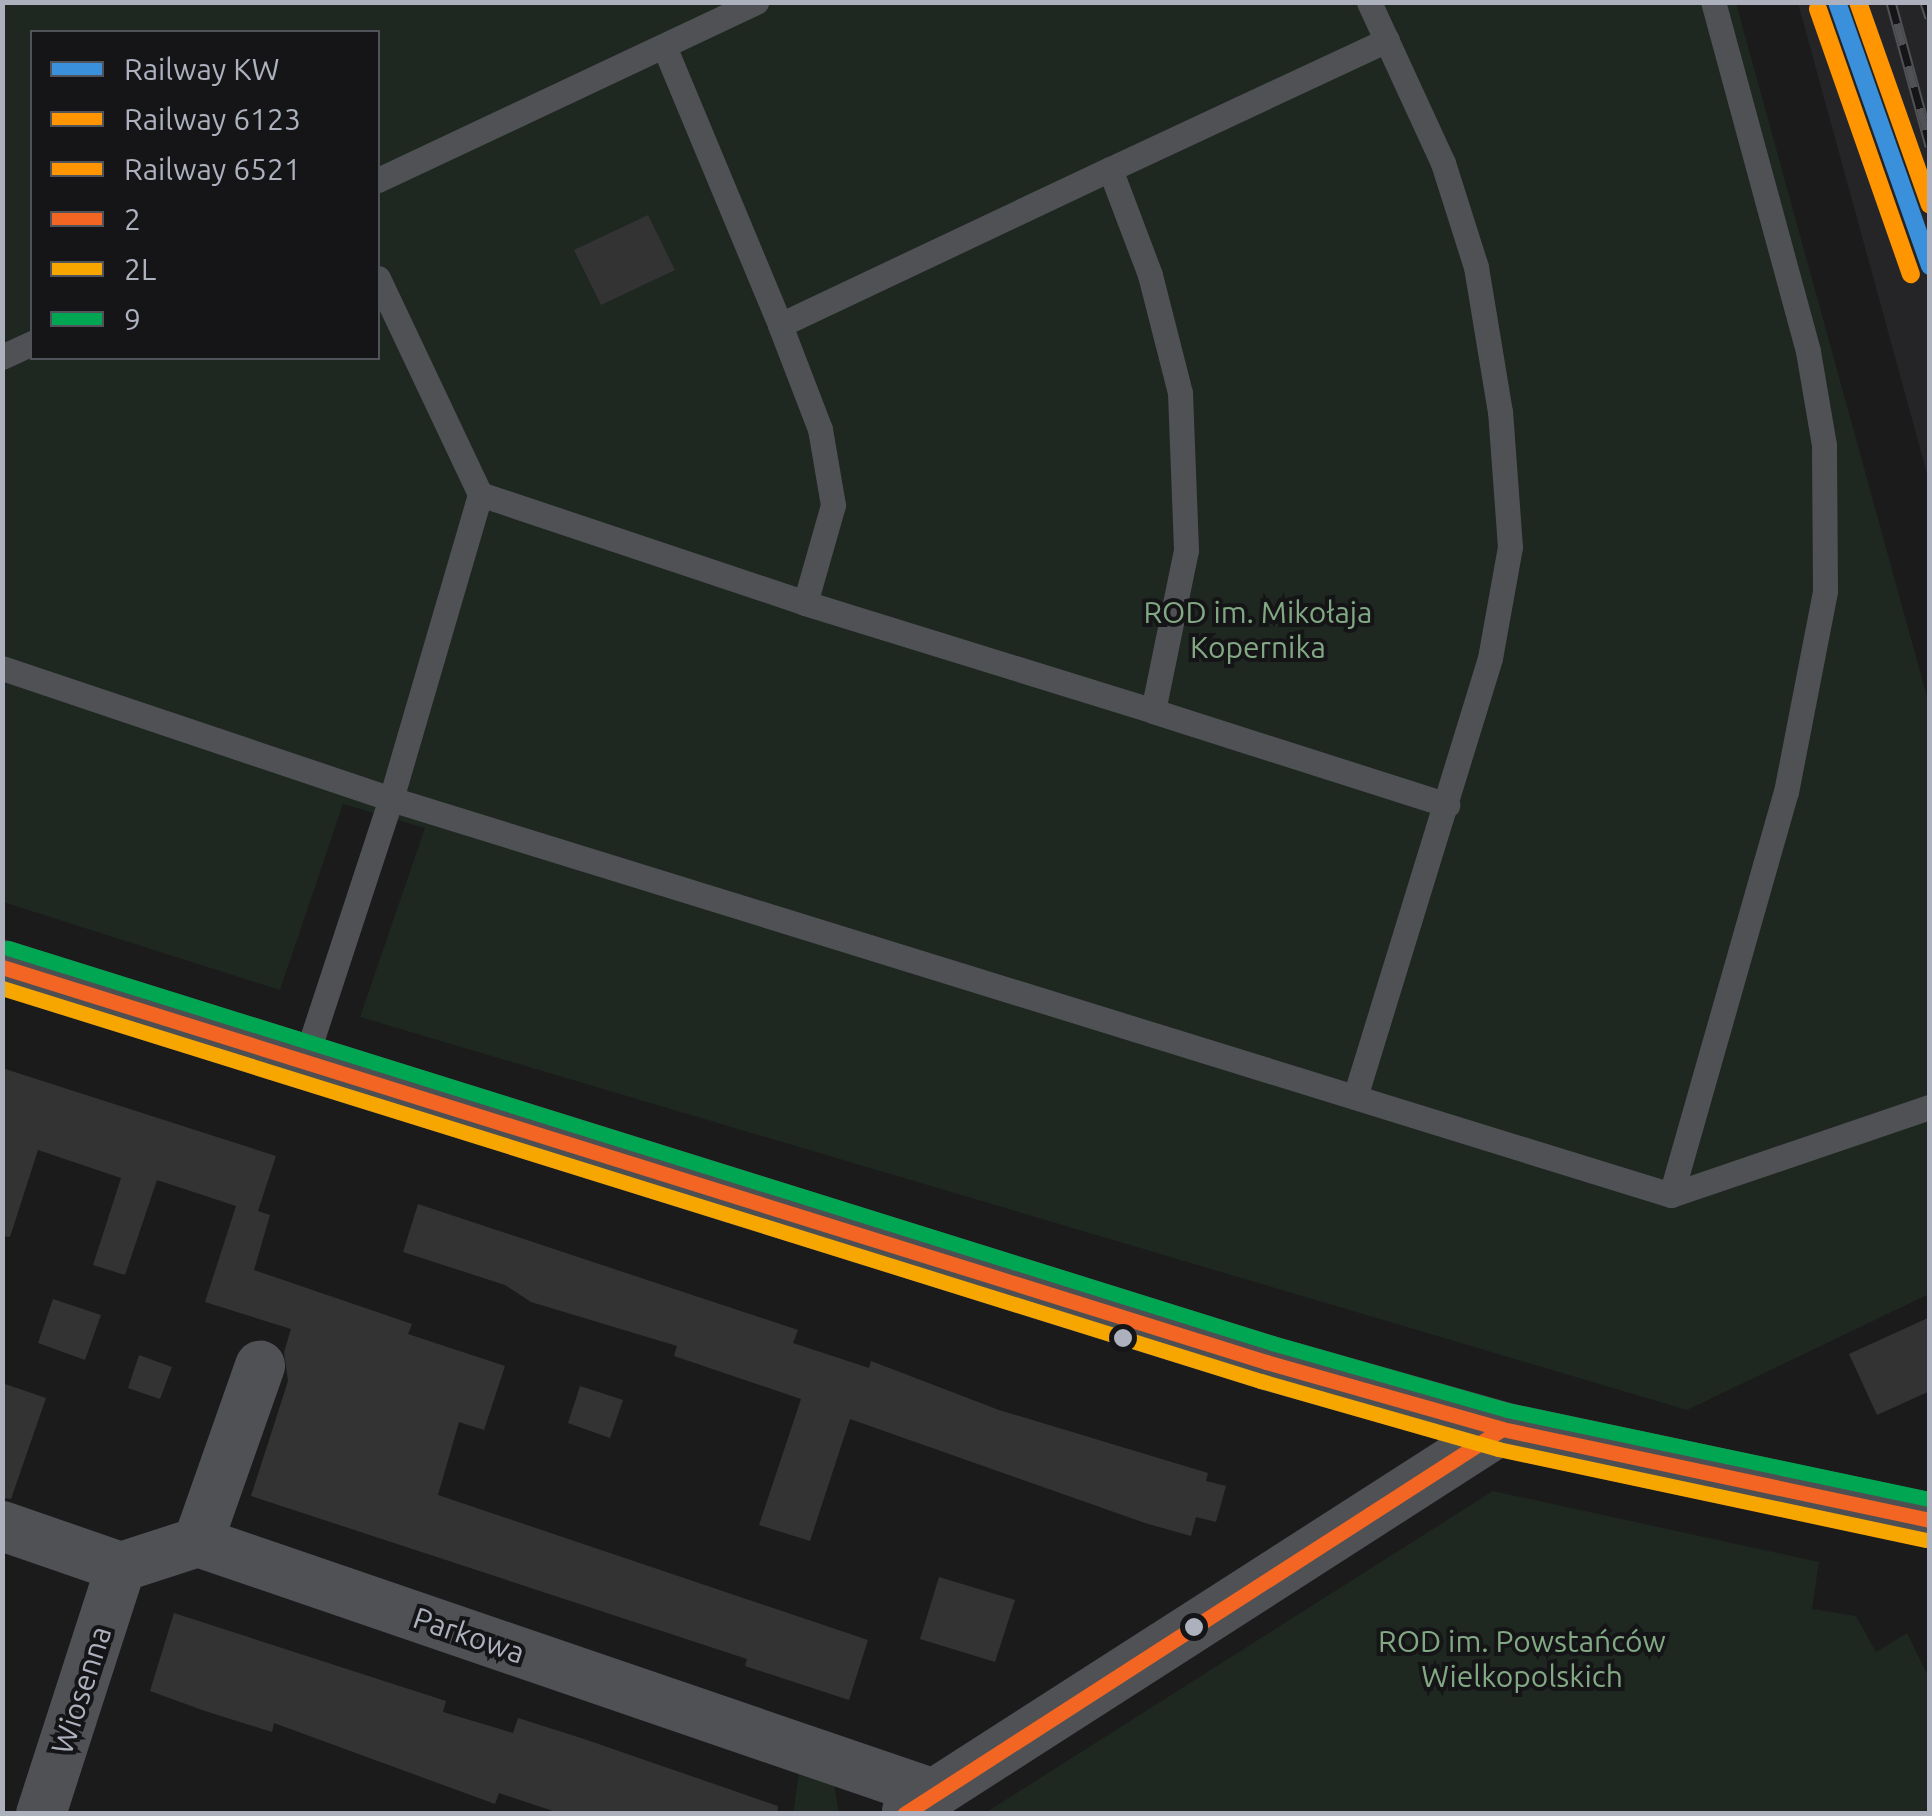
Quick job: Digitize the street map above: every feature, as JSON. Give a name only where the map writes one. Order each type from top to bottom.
[{"type":"street","points":[[2,967],[1502,1429],[1930,1520]]},
{"type":"street","points":[[2,1526],[122,1567],[198,1542],[260,1366]]},
{"type":"street","points":[[918,1804],[1502,1429]]},
{"type":"street","name":"Parkowa","points":[[198,1542],[918,1804]]},
{"type":"street","name":"Wiosenna","points":[[42,1814],[122,1567]]},
{"type":"lane","points":[[380,179],[756,2]]},
{"type":"lane","points":[[1355,1097],[1490,658],[1510,547],[1500,412],[1476,268],[1443,164],[1369,2]]},
{"type":"lane","points":[[1671,1195],[1786,792],[1825,591],[1824,445],[1808,351],[1712,2]]},
{"type":"lane","points":[[780,325],[1387,40]]},
{"type":"lane","points":[[664,46],[820,429],[834,505],[805,603]]},
{"type":"lane","points":[[1110,169],[1150,275],[1180,393],[1186,550],[1153,711]]},
{"type":"lane","points":[[304,1063],[391,799],[480,494],[380,282]]},
{"type":"lane","points":[[2,357],[30,344]]},
{"type":"lane","points":[[480,494],[805,603],[1447,805]]},
{"type":"lane","points":[[2,668],[391,799],[1671,1195],[1930,1107]]},
{"type":"shaded area","points":[[1798,3],[1929,3],[1929,481]]},
{"type":"green space","name":"ROD im. Mikołaja Kopernika","points":[[2,3],[1736,3],[1929,704],[1929,1294],[1687,1410],[360,1017],[425,828],[343,804],[280,990],[3,902]]},
{"type":"green space","name":"ROD im. Powstańców Wielkopolskich","points":[[1493,1491],[1819,1562],[1812,1609],[1856,1616],[1876,1652],[1907,1633],[1929,1678],[1929,1813],[985,1813]]},
{"type":"green space","points":[[800,1766],[834,1784],[839,1813],[793,1814]]},
{"type":"building","points":[[648,215],[675,270],[601,305],[574,250]]},
{"type":"building","points":[[2,1068],[276,1156],[258,1211],[270,1215],[254,1270],[412,1324],[408,1334],[505,1366],[484,1430],[459,1422],[438,1495],[868,1640],[849,1700],[745,1666],[747,1659],[251,1496],[288,1381],[284,1352],[291,1329],[205,1302],[236,1206],[157,1180],[125,1275],[93,1265],[121,1178],[38,1150],[10,1237],[2,1236]]},
{"type":"building","points":[[418,1204],[798,1330],[793,1343],[869,1368],[871,1361],[999,1410],[1208,1473],[1206,1481],[1226,1486],[1216,1522],[1196,1517],[1191,1536],[850,1419],[810,1541],[759,1525],[801,1399],[674,1356],[677,1346],[531,1302],[505,1285],[403,1252]]},
{"type":"building","points":[[53,1299],[101,1315],[85,1360],[38,1343]]},
{"type":"building","points":[[1930,1317],[1930,1391],[1877,1415],[1849,1354]]},
{"type":"building","points":[[139,1355],[172,1367],[160,1399],[128,1388]]},
{"type":"building","points":[[2,1383],[46,1398],[11,1499],[2,1498]]},
{"type":"building","points":[[580,1386],[623,1400],[610,1438],[568,1423]]},
{"type":"building","points":[[939,1577],[1015,1600],[995,1662],[920,1639]]},
{"type":"building","points":[[174,1613],[446,1701],[443,1712],[513,1733],[518,1718],[584,1739],[778,1806],[777,1814],[562,1814],[499,1793],[495,1804],[274,1723],[272,1732],[205,1711],[150,1691]]},
{"type":"railway","points":[[1891,2],[1930,146]]},
{"type":"railway","points":[[1925,2],[1930,17]]},
{"type":"rail line","name":"KW","points":[[1837,2],[1930,266]]},
{"type":"rail line","name":"6521","points":[[1858,2],[1930,205]]},
{"type":"rail line","name":"6123","points":[[1818,9],[1911,274]]},
{"type":"transit line","name":"9","points":[[8,948],[1272,1343],[1507,1410],[1930,1499]]},
{"type":"transit line","name":"2","points":[[2,967],[1266,1362],[1502,1429],[1930,1520]]},
{"type":"transit line","name":"2L","points":[[2,988],[1261,1381],[1498,1449],[1926,1540]]},
{"type":"transit line","name":"2","points":[[904,1814],[1502,1429]]}]
